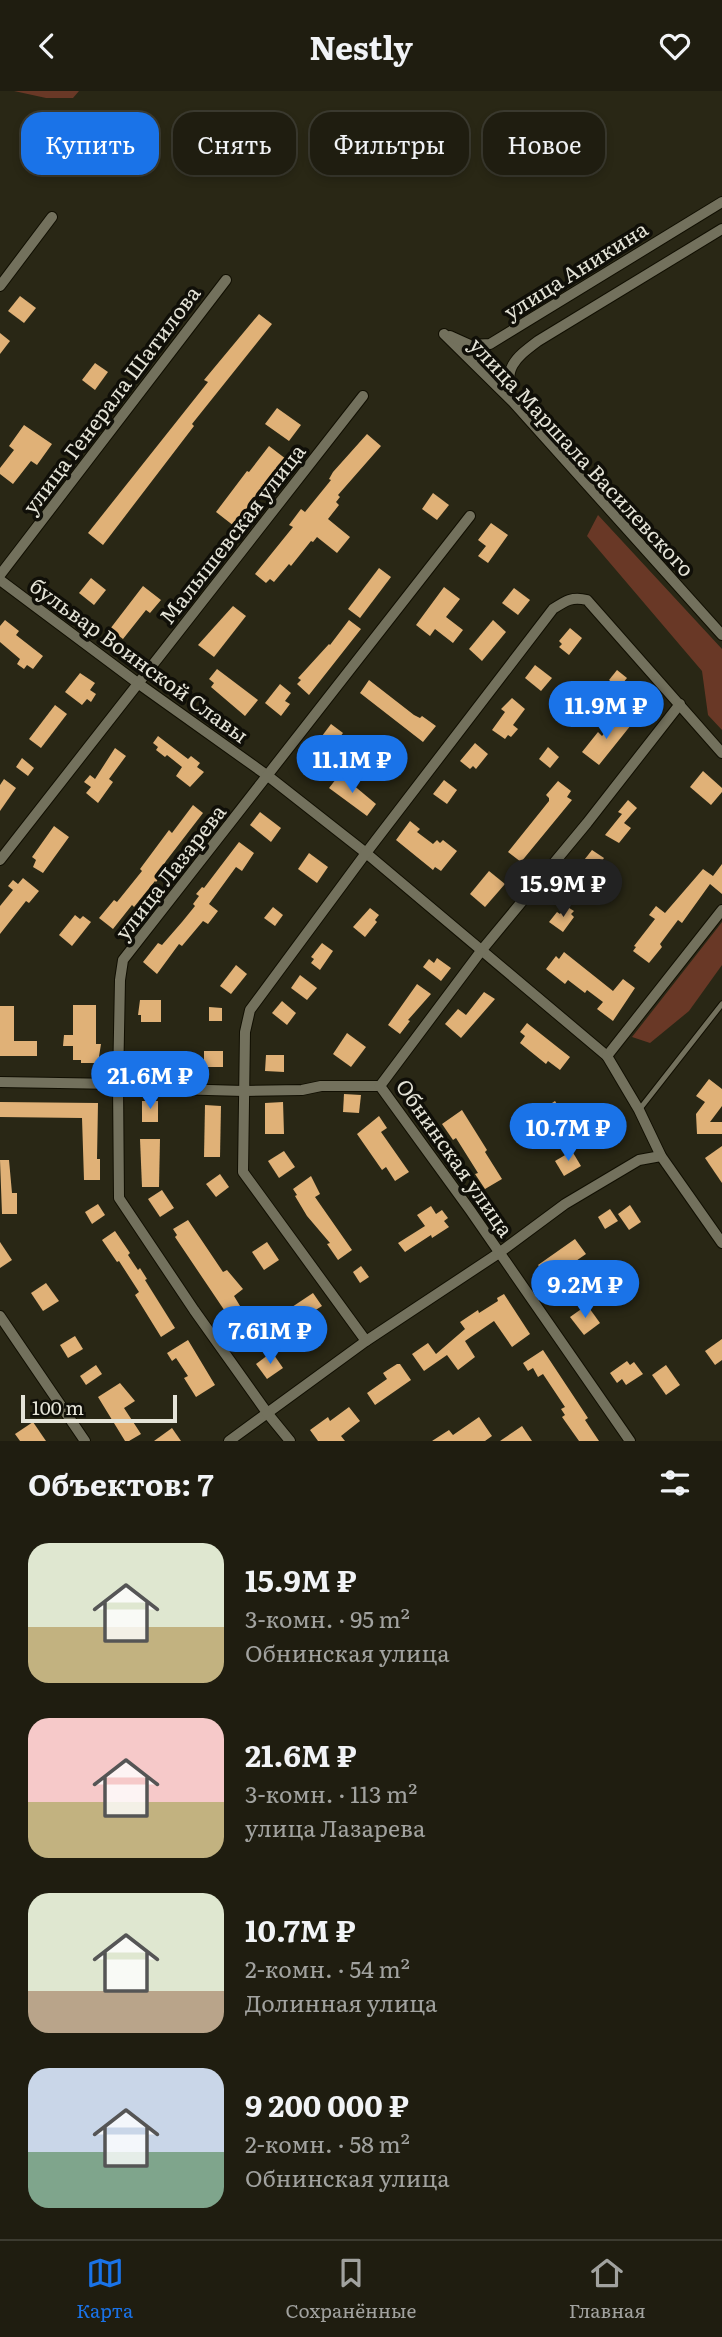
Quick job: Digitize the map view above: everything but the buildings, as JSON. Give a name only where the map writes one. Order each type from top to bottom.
[{"type":"street","name":"улица Аникина","points":[[444,334],[470,345],[490,344],[722,202]]},
{"type":"street","points":[[0,286],[52,217]]},
{"type":"street","name":"улица Аникина","points":[[513,402],[508,387],[509,375],[512,363],[519,355],[722,229]]},
{"type":"street","name":"улица Генерала Шатилова","points":[[0,575],[226,279]]},
{"type":"street","name":"улица Маршала Василевского","points":[[444,334],[513,402],[722,635]]},
{"type":"street","name":"Малышевская улица","points":[[0,860],[363,396]]},
{"type":"street","name":"улица Лазарева","points":[[290,1441],[194,1310],[119,1198],[118,1084],[120,981],[123,960],[470,516]]},
{"type":"street","name":"бульвар Воинской Славы","points":[[0,580],[268,776],[366,853],[607,1056],[639,1110],[661,1156],[722,1243]]},
{"type":"street","points":[[366,1341],[243,1172],[245,1032],[250,1010],[553,609],[568,600],[577,597],[587,600],[722,753]]},
{"type":"street","name":"Обнинская улица","points":[[630,1441],[380,1086],[481,951],[680,704]]},
{"type":"street","points":[[607,1056],[722,910]]},
{"type":"street","points":[[0,1083],[118,1084],[137,1089],[244,1091],[302,1090],[321,1086],[380,1086]]},
{"type":"street","points":[[229,1441],[366,1341],[499,1253],[565,1204],[639,1160],[661,1156]]},
{"type":"street","points":[[0,1316],[85,1441]]},
{"type":"lane","points":[[639,1110],[722,1004]]},
{"type":"shaded area","points":[[14,91],[79,91],[73,98],[46,98]]},
{"type":"shaded area","points":[[598,515],[722,649],[722,730],[708,715],[702,671],[587,536]]},
{"type":"shaded area","points":[[722,922],[722,965],[689,1011],[650,1043],[632,1037]]}]
